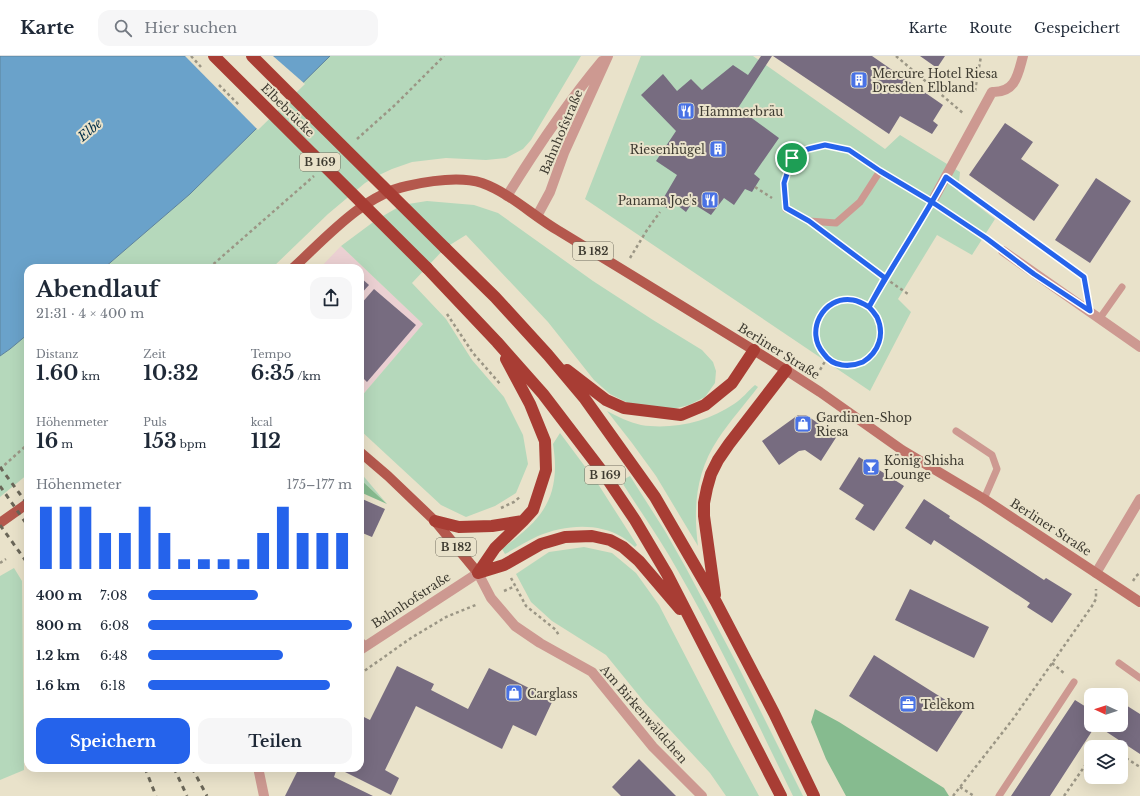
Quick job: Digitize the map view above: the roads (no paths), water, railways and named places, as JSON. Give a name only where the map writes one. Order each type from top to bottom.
[{"type":"highway","name":"Elbebrücke","points":[[214,56],[427,268],[497,342]]},
{"type":"highway","name":"Elbebrücke","points":[[252,56],[495,297],[548,355]]},
{"type":"highway","points":[[478,572],[495,548],[533,510],[546,470],[545,441],[530,404],[497,342]]},
{"type":"highway","name":"B 169","points":[[497,342],[543,394],[604,474],[639,526],[667,574],[781,796]]},
{"type":"highway","points":[[548,355],[606,400],[624,408],[681,415],[705,404],[732,383],[754,350]]},
{"type":"highway","name":"B 169","points":[[548,355],[585,399],[654,497],[716,602],[774,713],[814,796]]},
{"type":"highway","points":[[716,602],[704,516],[704,503],[711,474],[718,460],[729,444],[786,370]]},
{"type":"highway","points":[[435,521],[459,527],[492,526],[522,521]]},
{"type":"highway","points":[[478,572],[504,565],[541,544],[565,537],[592,536],[610,540],[622,547],[639,561],[692,622]]},
{"type":"main road","name":"Berliner Straße","points":[[297,264],[355,211],[385,193],[406,186],[458,179],[481,183],[507,196],[551,226],[810,385],[902,450],[984,499],[1140,602]]},
{"type":"main road","name":"B 182","points":[[364,455],[435,521],[478,572]]},
{"type":"main road","points":[[0,523],[24,506]]},
{"type":"street","name":"Bahnhofstraße","points":[[507,196],[532,155],[582,85],[607,56]]},
{"type":"street","name":"Bahnhofstraße","points":[[537,216],[550,192],[564,153],[607,56]]},
{"type":"street","points":[[932,202],[992,92],[999,92],[1008,89],[1016,80],[1023,56]]},
{"type":"street","points":[[1003,251],[1140,347]]},
{"type":"street","points":[[1096,573],[1140,499]]},
{"type":"street","name":"Bahnhofstraße","points":[[364,644],[478,572]]},
{"type":"street","name":"Am Birkenwäldchen","points":[[478,572],[491,598],[515,626],[540,643],[592,672],[653,747],[702,796]]},
{"type":"street","points":[[259,772],[264,796]]},
{"type":"lane","points":[[786,208],[784,183],[792,158],[808,149],[825,145],[849,150],[880,171],[932,202],[1003,251]]},
{"type":"lane","points":[[809,221],[836,223],[860,202],[880,171]]},
{"type":"lane","points":[[1100,318],[1122,287]]},
{"type":"lane","points":[[956,431],[992,455],[995,462],[997,469],[984,499]]},
{"type":"lane","points":[[1119,664],[1140,678]]},
{"type":"lane","points":[[999,796],[1074,682]]},
{"type":"water","name":"Elbe","points":[[0,56],[330,56],[190,194],[109,264],[24,264],[24,337],[0,356]]},
{"type":"railway","points":[[0,467],[24,500]]},
{"type":"railway","points":[[0,486],[24,520]]},
{"type":"railway","points":[[0,525],[24,558]]},
{"type":"railway","points":[[147,772],[156,796]]},
{"type":"railway","points":[[176,772],[187,796]]},
{"type":"railway","points":[[194,772],[207,796]]},
{"type":"place","name":"Mercure Hotel Riesa Dresden Elbland","points":[[859,80]]},
{"type":"place","name":"Hammerbräu","points":[[686,111]]},
{"type":"place","name":"Riesenhügel","points":[[718,149]]},
{"type":"place","name":"Panama Joe's","points":[[710,200]]},
{"type":"place","name":"Gardinen-Shop Riesa","points":[[803,424]]},
{"type":"place","name":"König Shisha Lounge","points":[[871,467]]},
{"type":"place","name":"Carglass","points":[[514,693]]},
{"type":"place","name":"Telekom","points":[[908,704]]}]
